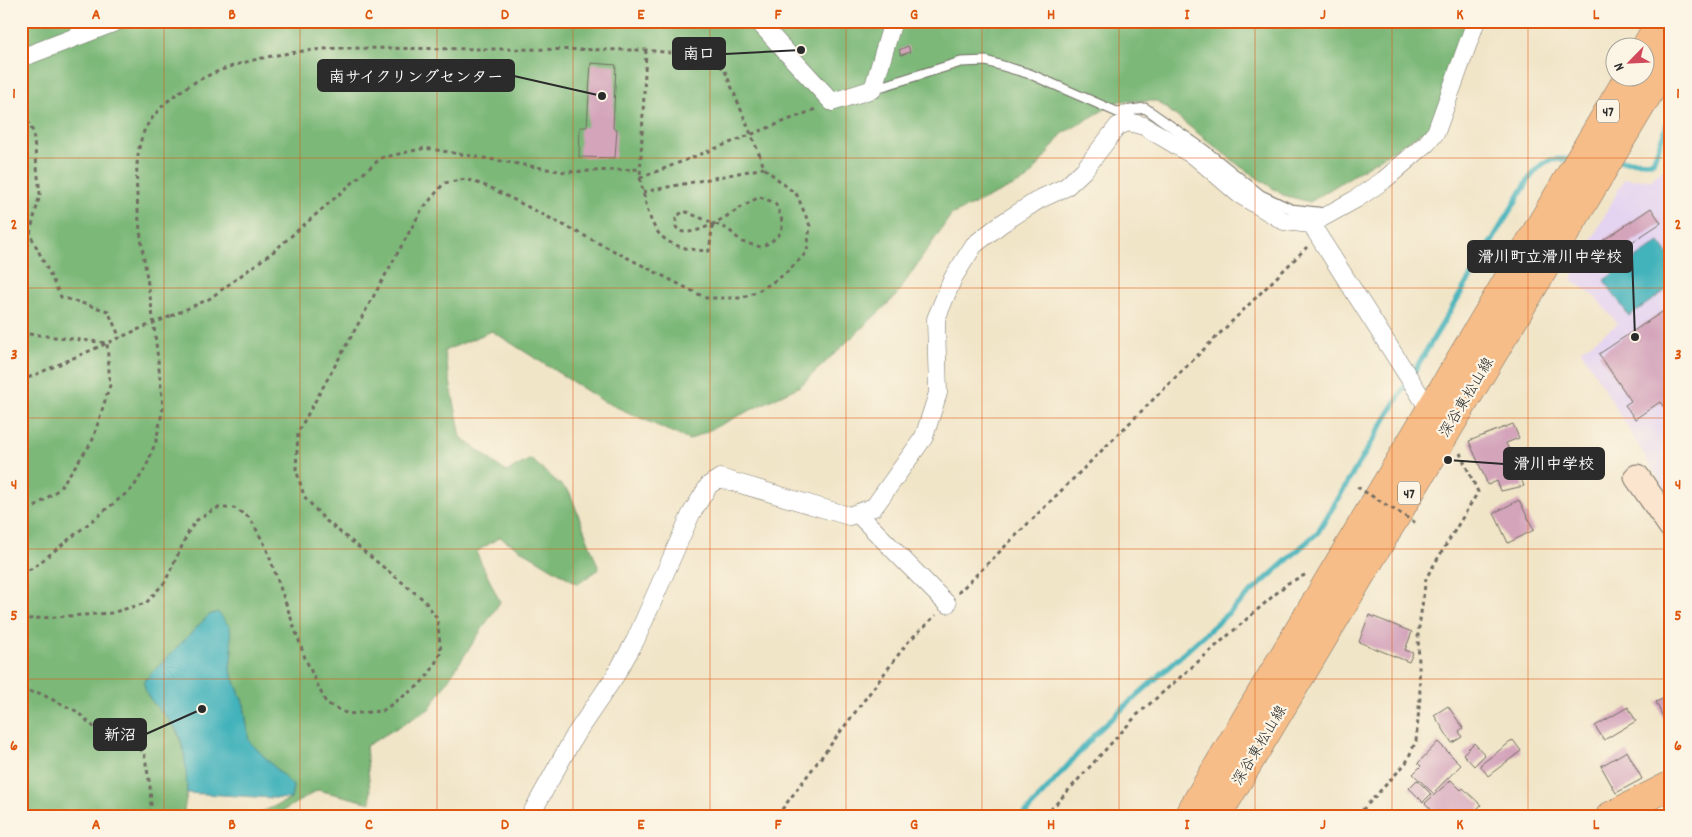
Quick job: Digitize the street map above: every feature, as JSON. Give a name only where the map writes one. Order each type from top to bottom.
[{"type":"main road","points":[[1651,38],[1660,21]]},
{"type":"main road","name":"深谷東松山線","points":[[1188,816],[1438,421],[1602,171],[1671,56]]},
{"type":"main road","name":"深谷東松山線","points":[[1217,816],[1438,421],[1572,171],[1622,88]]},
{"type":"main road","points":[[1610,816],[1671,785]]},
{"type":"street","points":[[21,58],[118,21]]},
{"type":"street","points":[[758,21],[832,102],[873,89],[893,21]]},
{"type":"street","points":[[1314,230],[1332,214],[1384,180],[1427,143],[1436,132],[1476,21]]},
{"type":"street","points":[[530,816],[575,735],[615,676],[635,641],[691,514],[709,485],[720,478],[849,516],[874,507],[924,437],[938,393],[936,319],[953,278],[974,245],[1001,224],[1040,199],[1066,187],[1084,170],[1118,126],[1128,122],[1144,126],[1196,157],[1239,194],[1284,221],[1314,230],[1438,421]]},
{"type":"street","points":[[1637,477],[1671,526]]},
{"type":"street","points":[[857,513],[947,604]]},
{"type":"lane","points":[[873,89],[961,62],[986,61],[1030,74],[1116,112],[1145,108],[1205,150],[1261,195],[1290,209],[1332,214]]},
{"type":"path","points":[[21,573],[33,568],[132,488],[146,467],[156,441],[163,408],[137,190],[139,150],[147,125],[166,103],[190,84],[244,63],[305,50],[338,48],[646,50],[713,58],[725,71],[764,168],[796,195],[810,226],[807,252],[785,274],[742,298],[706,298],[489,187],[466,179],[444,183],[421,211],[298,432],[296,469],[304,496],[324,519],[424,600],[437,618],[441,652],[430,673],[418,686],[382,711],[348,714],[326,703],[305,658],[266,547],[250,518],[234,508],[216,508],[197,520],[189,531],[165,582],[146,603],[111,613],[28,619],[21,622]]},
{"type":"path","points":[[646,50],[640,178],[654,230],[671,245],[709,251],[713,223]]},
{"type":"path","points":[[640,178],[832,102]]},
{"type":"path","points":[[21,106],[33,132],[40,194],[30,234],[61,297],[108,311],[120,338]]},
{"type":"path","points":[[21,381],[210,299],[274,251],[381,158],[426,148],[565,172],[641,169]]},
{"type":"path","points":[[644,192],[764,168]]},
{"type":"path","points":[[713,223],[686,234],[679,232],[676,227],[676,217],[684,211],[713,223],[728,229],[742,242],[761,247],[775,240],[782,231],[783,218],[775,203],[760,197],[744,204],[734,212],[713,223]]},
{"type":"path","points":[[777,816],[908,642],[1314,230]]},
{"type":"path","points":[[21,333],[107,343]]},
{"type":"path","points":[[21,512],[35,507],[59,489],[92,442],[110,385],[107,343]]},
{"type":"path","points":[[1358,816],[1406,763],[1416,741],[1420,696],[1418,634],[1426,578],[1478,492],[1457,446],[1438,421]]},
{"type":"path","points":[[1358,487],[1416,523]]},
{"type":"path","points":[[1045,816],[1137,715],[1288,583],[1314,570]]},
{"type":"path","points":[[21,691],[39,693],[76,711],[95,728],[121,731],[144,753],[152,806],[149,816]]},
{"type":"shaded area","points":[[1671,162],[1671,500],[1581,350],[1618,324],[1595,297],[1571,279],[1624,179],[1651,180]]},
{"type":"green space","points":[[24,21],[1469,21],[1435,124],[1310,202],[1283,195],[1241,167],[1157,101],[1119,101],[1062,134],[1028,179],[951,215],[895,297],[800,386],[689,440],[603,401],[492,331],[444,351],[461,437],[506,472],[531,459],[570,493],[599,569],[578,584],[500,537],[476,552],[500,602],[429,709],[366,746],[371,803],[318,790],[274,816],[257,816],[257,814],[291,799],[293,786],[249,741],[244,705],[230,669],[232,652],[218,612],[209,615],[144,681],[178,734],[186,759],[187,793],[183,816],[21,816],[21,24]]},
{"type":"water","points":[[1659,242],[1671,258],[1671,287],[1629,316],[1604,280]]},
{"type":"water","points":[[218,612],[230,627],[232,652],[230,669],[244,705],[249,741],[293,786],[291,799],[187,793],[184,756],[179,735],[170,721],[148,696],[145,689],[144,681],[209,615]]},
{"type":"water","points":[[182,812],[257,814],[257,816],[183,816]]},
{"type":"building","points":[[908,46],[910,52],[901,55],[899,50]]},
{"type":"building","points":[[591,63],[616,65],[613,128],[617,129],[615,158],[579,157],[580,127],[587,127]]},
{"type":"building","points":[[1651,208],[1661,223],[1609,257],[1599,243]]},
{"type":"building","points":[[1671,306],[1671,404],[1665,408],[1660,402],[1635,419],[1625,405],[1631,401],[1599,354]]},
{"type":"building","points":[[1513,424],[1519,438],[1506,443],[1524,486],[1501,491],[1497,481],[1488,485],[1469,441]]},
{"type":"building","points":[[1519,500],[1534,530],[1508,543],[1494,513]]},
{"type":"building","points":[[1369,615],[1412,632],[1405,650],[1413,653],[1409,662],[1359,642]]},
{"type":"building","points":[[1671,695],[1671,726],[1668,728],[1656,702]]},
{"type":"building","points":[[1448,706],[1463,728],[1459,731],[1462,737],[1452,743],[1434,715]]},
{"type":"building","points":[[1628,707],[1636,721],[1604,740],[1595,726]]},
{"type":"building","points":[[1513,740],[1521,751],[1488,776],[1480,765]]},
{"type":"building","points":[[1438,742],[1461,765],[1433,793],[1413,774],[1421,766],[1418,763]]},
{"type":"building","points":[[1474,743],[1485,755],[1474,766],[1463,754]]},
{"type":"building","points":[[1627,751],[1642,779],[1616,793],[1601,766]]},
{"type":"building","points":[[1417,780],[1431,794],[1423,802],[1409,788]]},
{"type":"building","points":[[1451,780],[1461,790],[1463,788],[1481,805],[1478,808],[1482,812],[1478,816],[1452,816],[1448,812],[1445,816],[1437,816],[1425,803]]},
{"type":"waterway","points":[[1619,161],[1653,162],[1671,114]]},
{"type":"waterway","points":[[1023,816],[1100,729],[1318,532],[1529,179],[1542,164],[1555,159],[1569,159]]},
{"type":"place","name":"南口","points":[[801,50]]},
{"type":"place","name":"南サイクリングセンター","points":[[602,96]]},
{"type":"place","name":"滑川町立滑川中学校","points":[[1635,337]]},
{"type":"place","name":"滑川中学校","points":[[1448,460]]},
{"type":"place","name":"新沼","points":[[202,709]]}]
